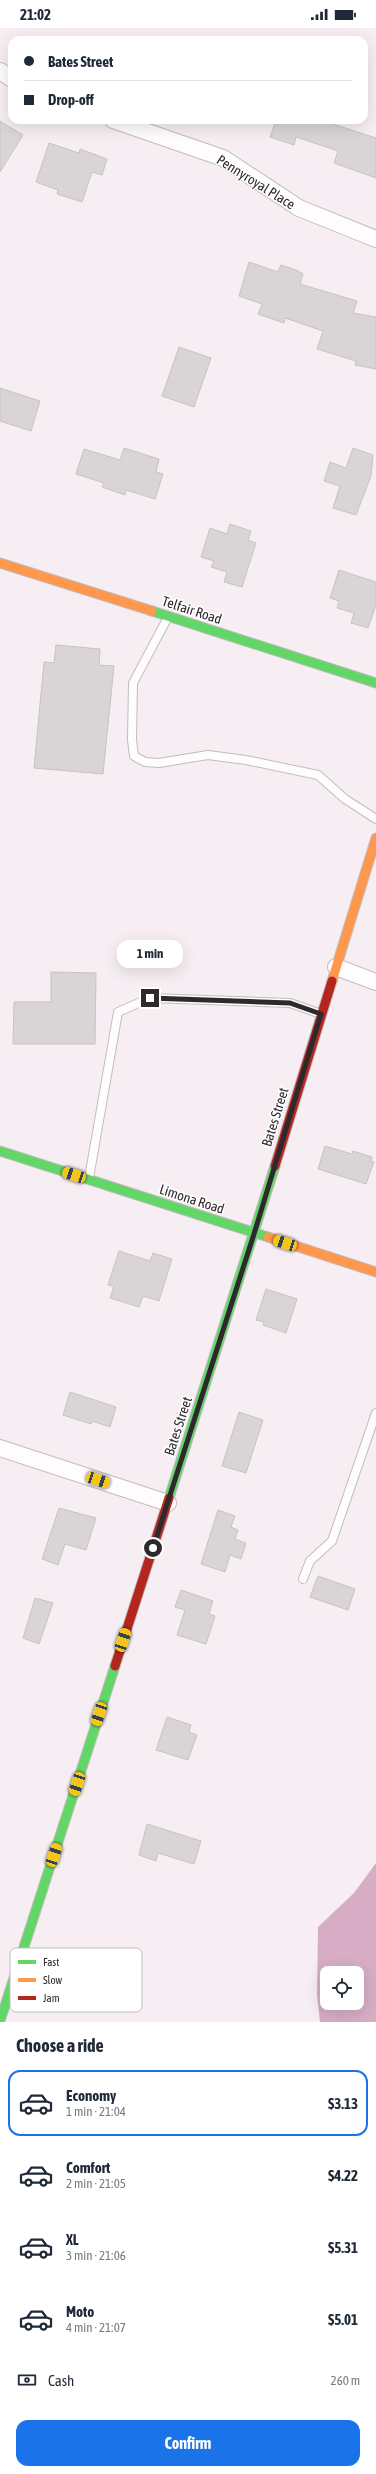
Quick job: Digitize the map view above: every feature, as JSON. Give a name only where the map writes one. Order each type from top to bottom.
[{"type":"street","name":"Pennyroyal Place","points":[[124,124],[222,158],[299,208],[376,239]]},
{"type":"street","name":"Telfair Road","points":[[0,563],[376,683]]},
{"type":"street","name":"Bates Street","points":[[24,1948],[254,1234],[376,838]]},
{"type":"street","points":[[336,967],[376,982]]},
{"type":"street","name":"Limona Road","points":[[0,1150],[254,1234],[376,1272]]},
{"type":"street","points":[[0,1448],[168,1502]]},
{"type":"street","name":"Bates Street","points":[[0,2021],[10,1990]]},
{"type":"lane","points":[[168,617],[133,682],[132,740],[134,756],[145,762],[159,763],[208,755],[246,760],[318,775],[345,799],[376,819]]},
{"type":"lane","points":[[88,1180],[118,1012],[150,998],[290,1003],[321,1014]]},
{"type":"lane","points":[[303,1579],[310,1561],[332,1541],[376,1412]]},
{"type":"shaded area","points":[[376,1863],[376,2022],[320,2022],[317,1995],[318,1927],[354,1893]]},
{"type":"building","points":[[0,121],[23,135],[0,172]]},
{"type":"building","points":[[275,124],[333,124],[376,138],[376,178],[334,163],[338,151],[296,137],[294,145],[270,137]]},
{"type":"building","points":[[49,143],[79,153],[80,149],[107,159],[102,175],[92,172],[82,202],[57,194],[58,190],[36,182]]},
{"type":"building","points":[[249,262],[278,272],[281,265],[296,270],[303,274],[300,284],[357,301],[353,313],[376,317],[376,369],[355,365],[356,361],[317,349],[323,331],[285,318],[284,323],[258,314],[262,304],[239,296]]},
{"type":"building","points":[[179,347],[211,358],[194,407],[162,396]]},
{"type":"building","points":[[0,388],[40,401],[31,431],[0,421]]},
{"type":"building","points":[[124,448],[159,459],[156,472],[163,474],[155,499],[126,490],[125,495],[102,487],[104,483],[76,474],[84,449],[120,460]]},
{"type":"building","points":[[353,448],[373,455],[371,476],[356,515],[333,508],[340,486],[324,481],[330,462],[346,468]]},
{"type":"building","points":[[230,524],[251,531],[248,540],[256,543],[242,587],[224,582],[227,572],[211,567],[214,561],[201,557],[210,528],[227,534]]},
{"type":"building","points":[[339,570],[376,582],[376,605],[368,628],[351,623],[354,613],[337,608],[339,601],[330,598]]},
{"type":"building","points":[[56,645],[100,649],[99,665],[114,666],[103,774],[34,768],[44,662],[54,663]]},
{"type":"building","points":[[51,972],[96,973],[95,1044],[13,1044],[14,1002],[51,1002]]},
{"type":"building","points":[[325,1146],[352,1154],[353,1151],[372,1157],[371,1161],[374,1162],[366,1184],[318,1169]]},
{"type":"building","points":[[119,1251],[150,1261],[153,1253],[172,1259],[159,1301],[143,1296],[139,1307],[110,1298],[114,1286],[108,1285]]},
{"type":"building","points":[[266,1289],[297,1299],[286,1333],[263,1325],[264,1322],[256,1320]]},
{"type":"building","points":[[70,1392],[116,1407],[110,1427],[92,1421],[91,1424],[63,1415]]},
{"type":"building","points":[[239,1412],[263,1420],[246,1473],[222,1466]]},
{"type":"building","points":[[59,1508],[96,1518],[86,1550],[65,1544],[58,1565],[42,1559]]},
{"type":"building","points":[[218,1510],[235,1516],[231,1527],[238,1530],[235,1539],[246,1543],[241,1559],[230,1555],[225,1572],[201,1564]]},
{"type":"building","points":[[318,1576],[355,1589],[348,1610],[310,1597]]},
{"type":"building","points":[[181,1590],[213,1601],[209,1614],[215,1616],[206,1644],[177,1635],[185,1610],[175,1607]]},
{"type":"building","points":[[35,1598],[53,1603],[39,1644],[23,1638]]},
{"type":"building","points":[[167,1717],[191,1725],[189,1732],[197,1735],[188,1760],[156,1750]]},
{"type":"building","points":[[147,1824],[201,1841],[194,1864],[158,1853],[156,1861],[139,1855]]},
{"type":"traffic: fast","points":[[152,611],[376,683]]},
{"type":"traffic: fast","points":[[0,1151],[268,1237]]},
{"type":"traffic: fast","points":[[169,1498],[275,1166]]},
{"type":"traffic: fast","points":[[24,1948],[115,1666]]},
{"type":"traffic: fast","points":[[0,2021],[10,1990]]},
{"type":"traffic: slow","points":[[0,563],[152,611]]},
{"type":"traffic: slow","points":[[332,981],[376,838]]},
{"type":"traffic: slow","points":[[268,1237],[376,1272]]},
{"type":"traffic: jam","points":[[275,1166],[332,981]]},
{"type":"traffic: jam","points":[[115,1666],[169,1498]]},
{"type":"route","points":[[150,998],[290,1003],[321,1014],[254,1234],[153,1548]]}]
